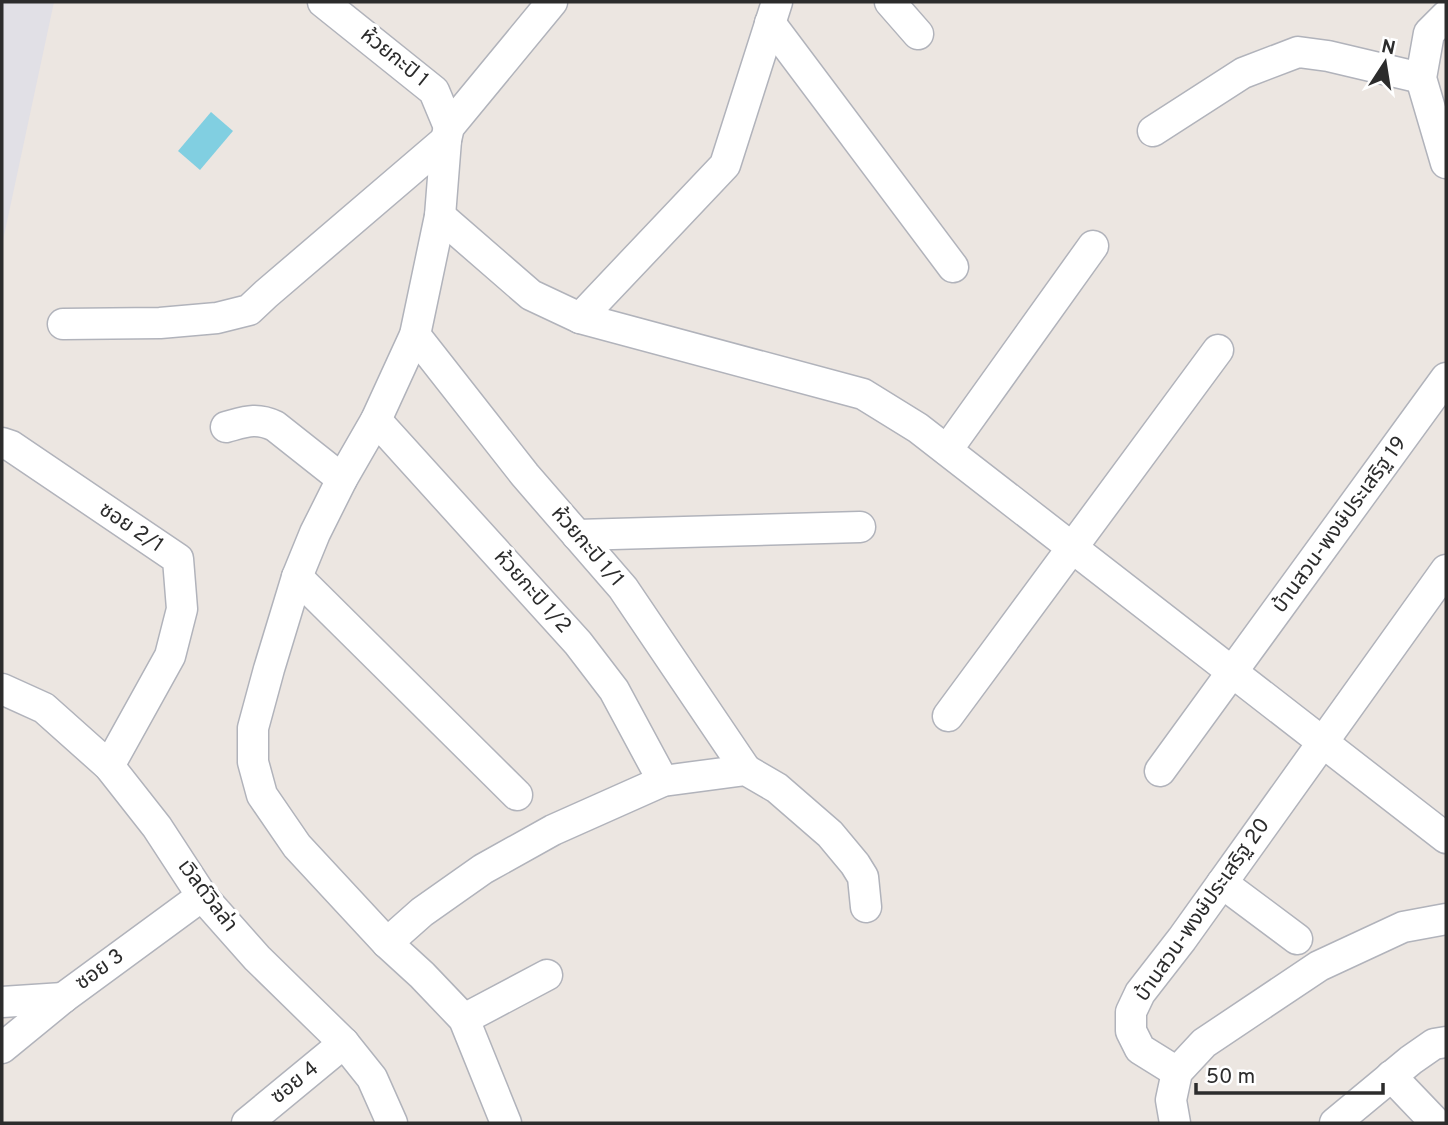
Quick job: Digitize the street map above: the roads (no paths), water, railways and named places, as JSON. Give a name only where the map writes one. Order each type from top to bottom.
[{"type":"street","name":"ห้วยกะปิ 1","points":[[323,2],[434,91],[448,134]]},
{"type":"street","points":[[64,324],[160,323],[217,318],[249,310],[448,134],[552,2]]},
{"type":"street","points":[[890,2],[918,34]]},
{"type":"street","points":[[773,12],[953,267]]},
{"type":"street","points":[[580,318],[725,164],[773,12]]},
{"type":"street","points":[[1446,16],[1429,33],[1421,78],[1446,163]]},
{"type":"street","points":[[1153,131],[1243,73],[1298,52],[1328,56],[1421,78]]},
{"type":"street","points":[[448,134],[440,216],[415,335],[376,420],[341,479],[297,577],[253,728],[253,762],[262,795],[297,846],[387,943],[422,975],[464,1020],[506,1123]]},
{"type":"street","points":[[440,216],[531,295],[580,318],[863,394],[919,428],[1446,838]]},
{"type":"street","points":[[947,450],[1093,246]]},
{"type":"street","name":"ห้วยกะปิ 1/1","points":[[415,335],[525,475],[623,589],[746,770]]},
{"type":"street","points":[[947,716],[1218,351]]},
{"type":"street","name":"บ้านสวน-พงษ์ประเสริฐ 19","points":[[1160,771],[1446,378]]},
{"type":"street","points":[[226,427],[254,420],[265,421],[341,479]]},
{"type":"street","name":"ห้วยกะปิ 1/2","points":[[376,420],[578,643],[614,690],[663,781]]},
{"type":"street","name":"ซอย 2/1","points":[[2,443],[11,446],[178,559],[182,609],[170,656],[109,766]]},
{"type":"street","points":[[577,535],[860,527]]},
{"type":"street","name":"บ้านสวน-พงษ์ประเสริฐ 20","points":[[1177,1072],[1140,1049],[1131,1031],[1131,1012],[1140,993],[1182,939],[1446,570]]},
{"type":"street","points":[[297,577],[517,795]]},
{"type":"street","name":"เวิลด์วิลล่า","points":[[2,689],[44,708],[109,766],[157,827],[202,896],[257,958],[344,1043],[372,1078],[392,1123]]},
{"type":"street","points":[[387,943],[422,912],[483,869],[553,830],[663,781],[746,770],[777,788],[830,834],[863,877],[866,907]]},
{"type":"street","points":[[1222,883],[1297,939]]},
{"type":"street","name":"ซอย 3","points":[[2,1048],[62,998],[202,896]]},
{"type":"street","points":[[1175,1123],[1171,1100],[1177,1072],[1204,1042],[1319,966],[1403,927],[1446,919]]},
{"type":"street","points":[[464,1020],[547,975]]},
{"type":"street","points":[[2,1002],[62,998]]},
{"type":"street","points":[[1335,1123],[1434,1044],[1446,1042]]},
{"type":"street","name":"ซอย 4","points":[[247,1123],[344,1043]]},
{"type":"street","points":[[1391,1076],[1436,1123]]},
{"type":"water","points":[[211,112],[233,131],[200,170],[178,151]]}]
